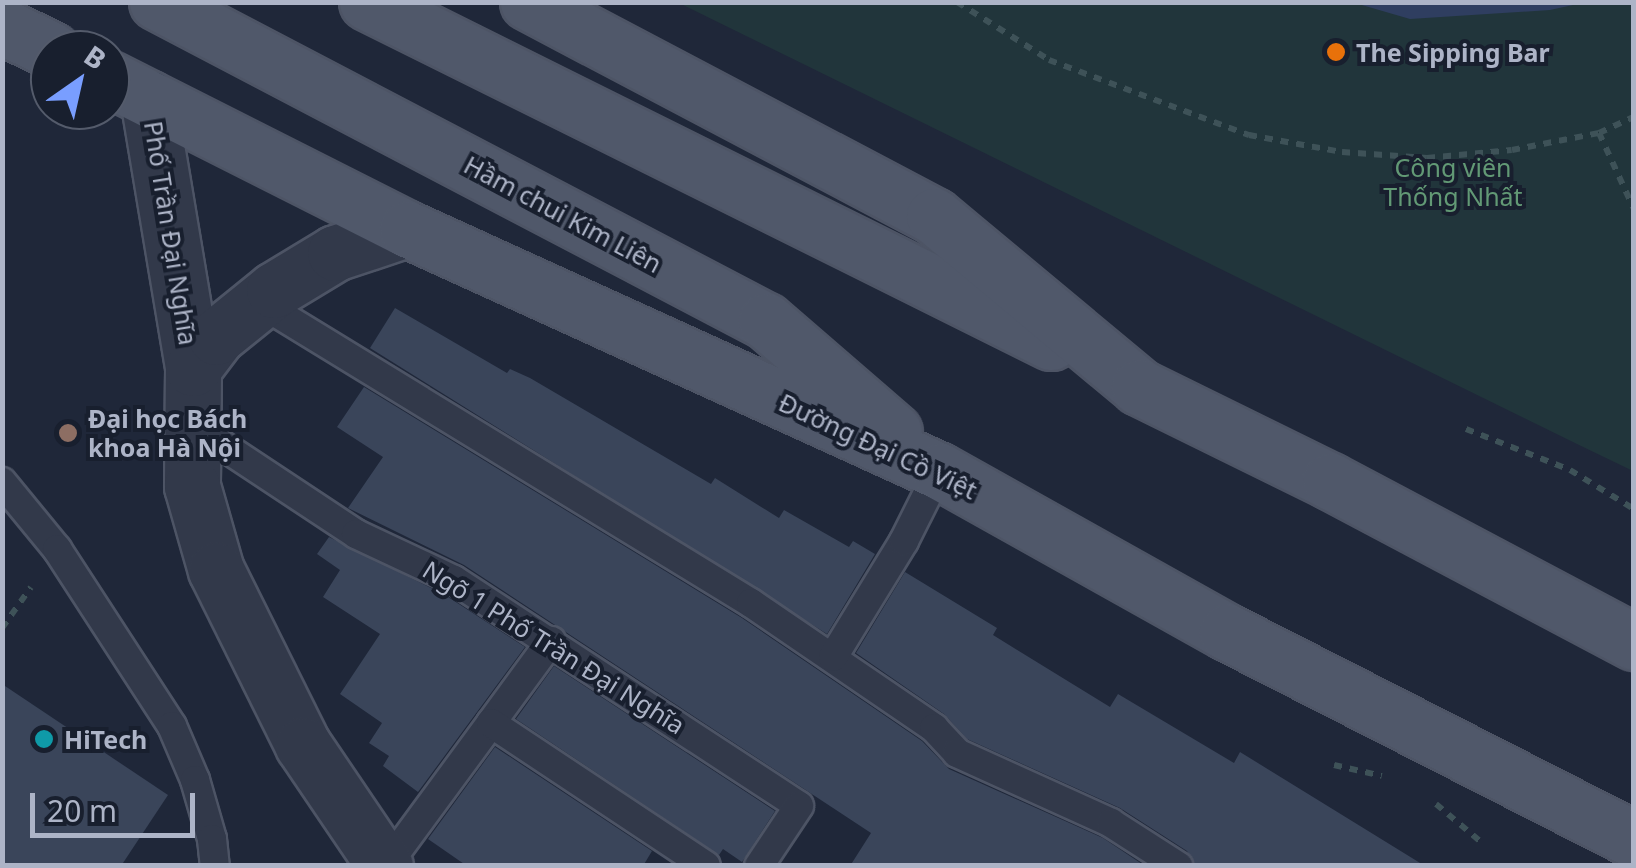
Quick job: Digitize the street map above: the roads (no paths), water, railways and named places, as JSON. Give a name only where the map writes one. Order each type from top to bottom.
[{"type":"main road","name":"Hầm chui Kim Liên","points":[[157,2],[766,321],[938,470]]},
{"type":"main road","points":[[367,2],[1330,481],[1634,642]]},
{"type":"main road","points":[[528,2],[934,216],[1139,387]]},
{"type":"main road","points":[[2,26],[30,40]]},
{"type":"main road","name":"Đường Đại Cồ Việt","points":[[130,90],[407,229],[938,470],[1227,632],[1634,839]]},
{"type":"street","name":"Phố Trần Đại Nghĩa","points":[[130,93],[193,368],[192,486],[216,570],[304,745],[385,866]]},
{"type":"street","name":"Phố Trần Đại Nghĩa","points":[[193,368],[216,337],[258,302],[335,252],[407,229]]},
{"type":"lane","points":[[258,302],[833,658],[934,728],[956,753],[1111,823],[1178,866]]},
{"type":"lane","name":"Ngõ 1 Phố Trần Đại Nghĩa","points":[[193,426],[356,534],[454,580],[799,806],[760,866]]},
{"type":"lane","points":[[833,658],[904,542],[938,470]]},
{"type":"lane","points":[[2,482],[57,549],[172,726],[195,780],[215,866]]},
{"type":"lane","points":[[385,866],[551,641]]},
{"type":"lane","points":[[491,723],[706,866]]},
{"type":"water","points":[[1355,3],[1582,3],[1550,10],[1410,19]]},
{"type":"place","name":"The Sipping Bar","points":[[1336,52]]},
{"type":"place","name":"Đại học Bách khoa Hà Nội","points":[[68,433]]},
{"type":"place","name":"HiTech","points":[[44,739]]},
{"type":"park label","name":"Công viên Thống Nhất","points":[[1453,182]]}]
